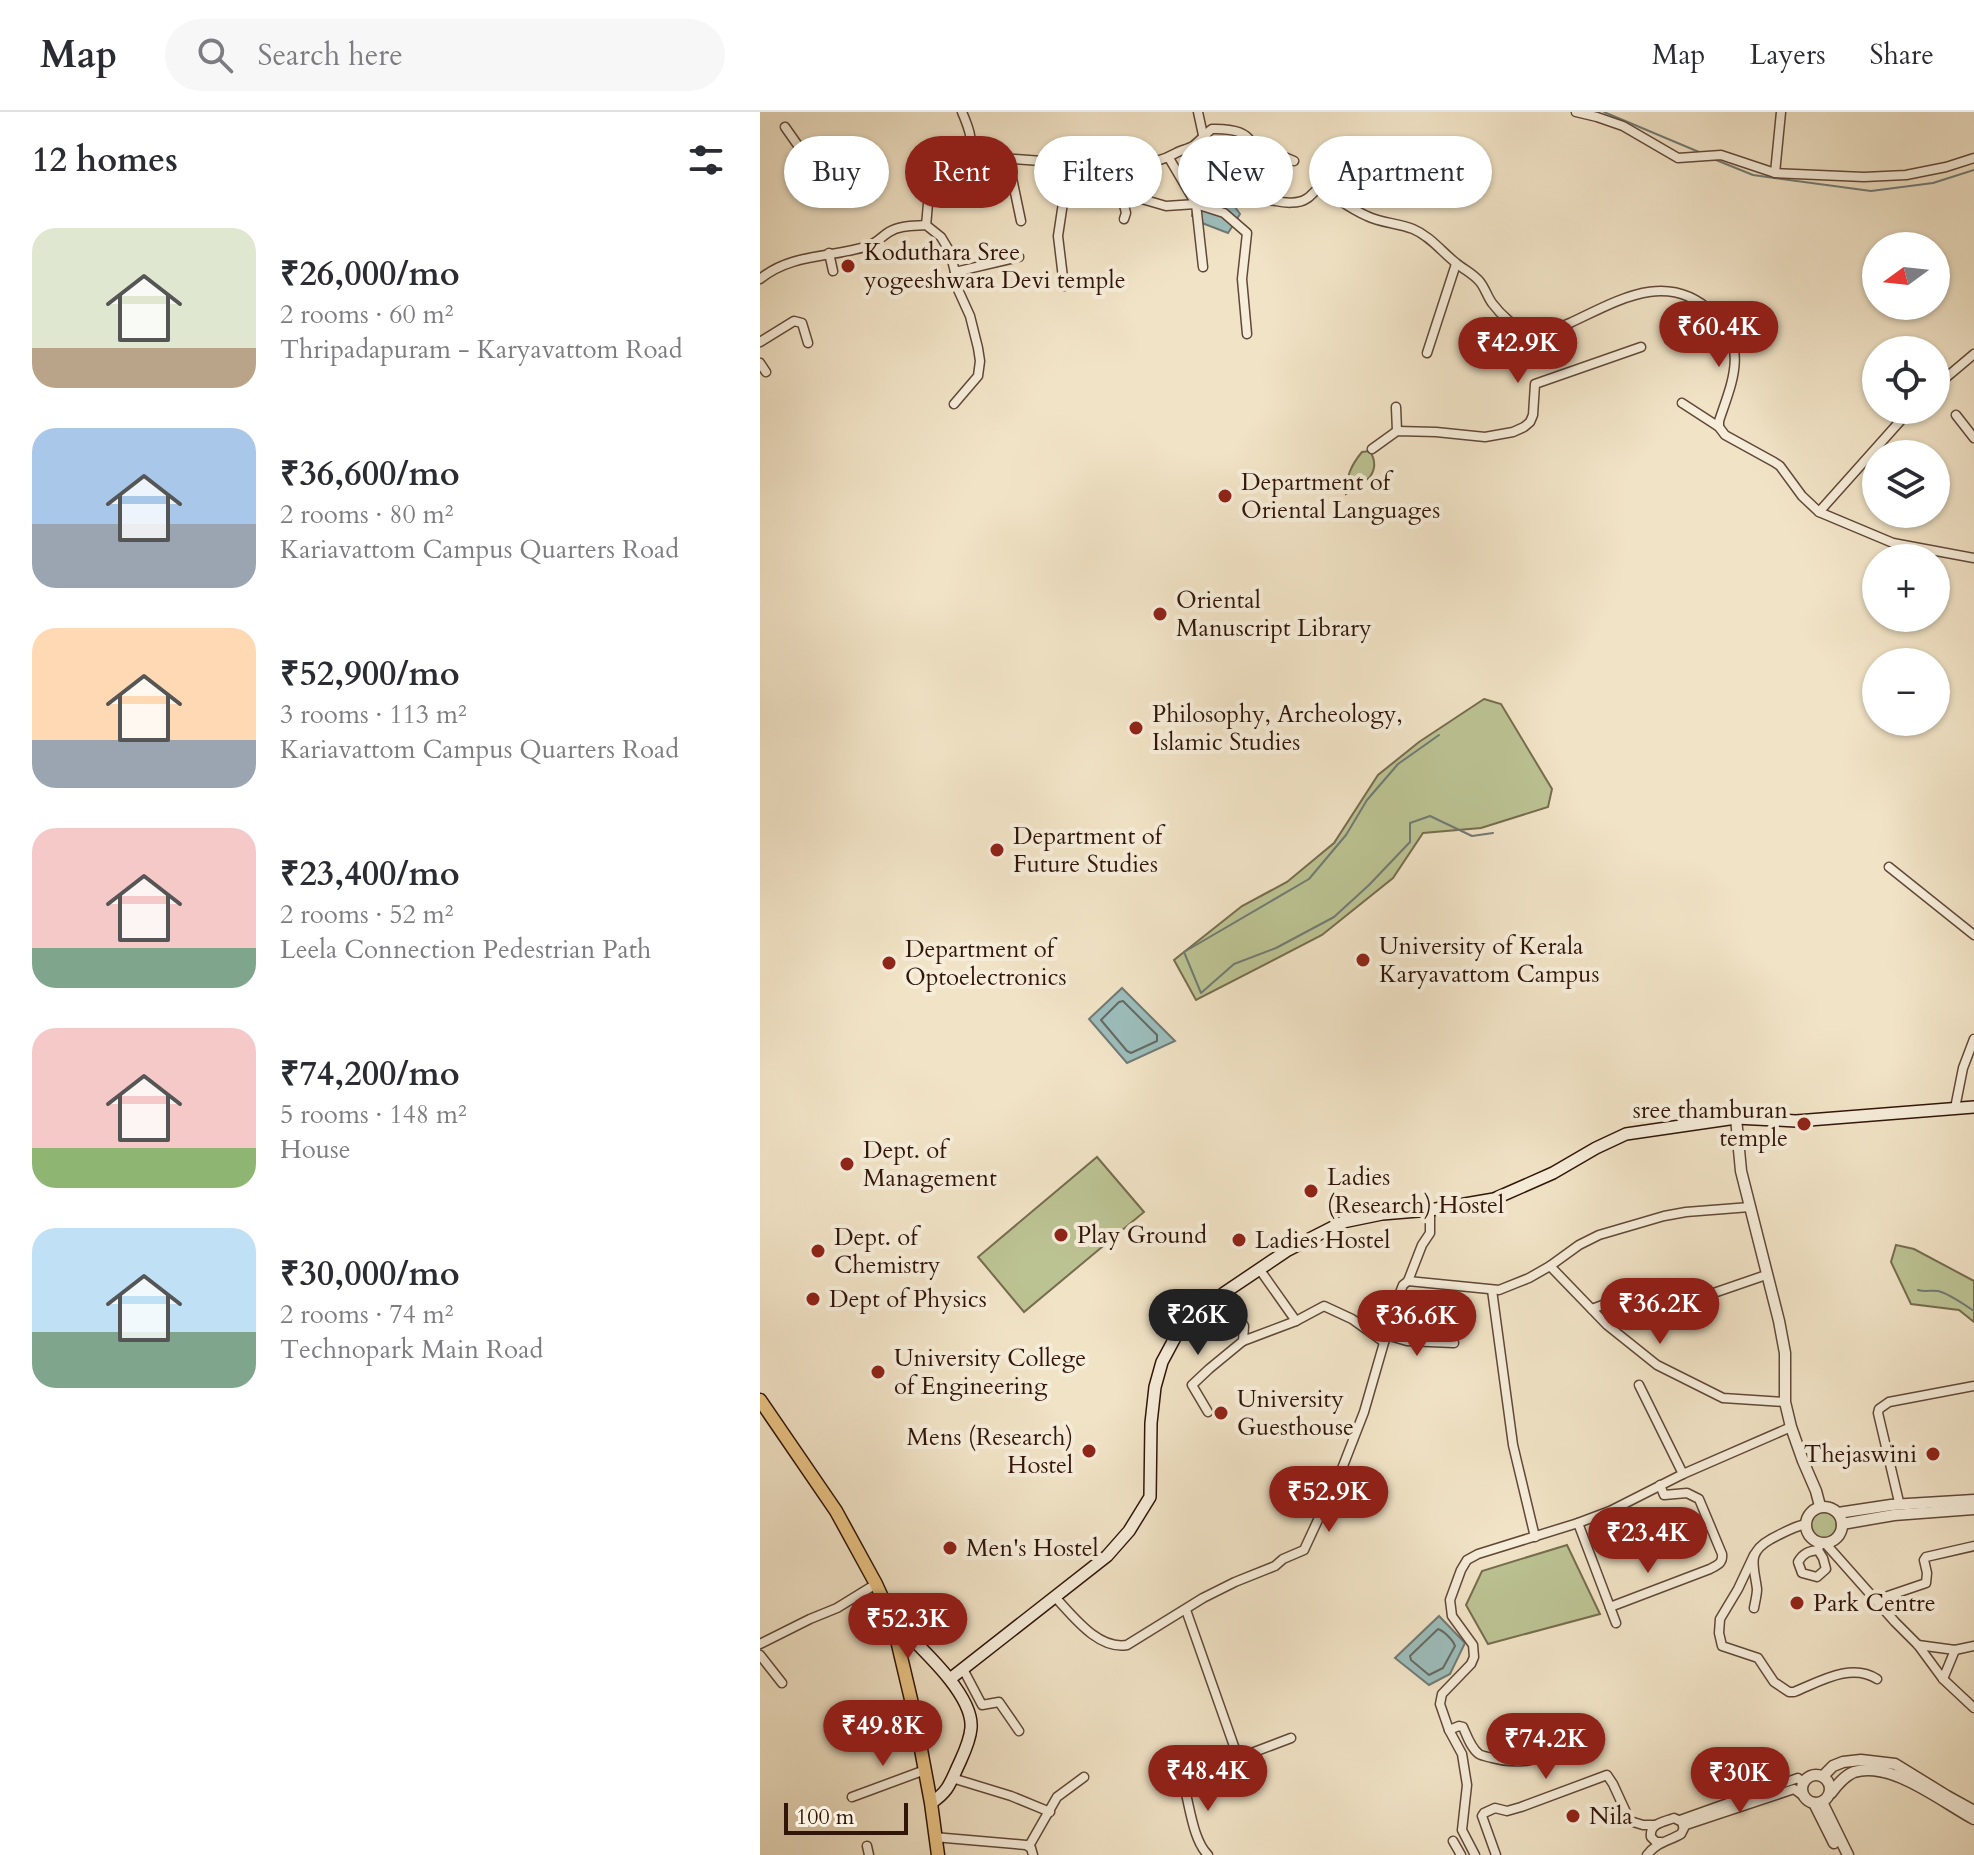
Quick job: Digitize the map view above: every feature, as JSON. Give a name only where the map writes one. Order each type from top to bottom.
[{"type":"main road","points":[[950,1679],[1107,1556],[1129,1531],[1150,1497],[1155,1387],[1162,1362],[1177,1334],[1224,1293],[1288,1250],[1343,1222],[1494,1199],[1553,1173],[1626,1134],[1736,1118],[1796,1121],[1974,1107]]},
{"type":"main road","points":[[760,1400],[836,1511],[892,1619],[914,1712],[938,1855]]},
{"type":"main road","points":[[892,1619],[950,1679],[968,1709],[972,1727],[967,1746],[945,1794],[931,1803]]},
{"type":"street","points":[[962,112],[971,136]]},
{"type":"street","points":[[1198,112],[1203,135]]},
{"type":"street","points":[[1576,112],[1623,126],[1678,158],[1721,155],[1775,173],[1864,177],[1906,175],[1974,158]]},
{"type":"street","points":[[1775,173],[1781,112]]},
{"type":"street","points":[[785,127],[791,136]]},
{"type":"street","points":[[1162,159],[1190,148],[1212,129],[1224,129],[1246,136]]},
{"type":"street","points":[[1169,158],[1178,173]]},
{"type":"street","points":[[1018,207],[1021,221]]},
{"type":"street","points":[[926,225],[928,208]]},
{"type":"street","points":[[1062,208],[1058,236],[1064,286]]},
{"type":"street","points":[[1124,219],[1125,208]]},
{"type":"street","points":[[1196,208],[1203,267]]},
{"type":"street","points":[[1208,208],[1224,213],[1247,233],[1242,279],[1247,334]]},
{"type":"street","points":[[1350,208],[1372,219],[1424,234],[1479,281],[1492,303],[1507,319],[1534,334],[1558,328],[1619,300],[1660,290],[1688,295],[1699,301],[1723,323],[1736,356],[1719,427]]},
{"type":"street","points":[[760,279],[785,264],[803,258],[849,252],[873,245],[898,228],[926,225],[941,237],[950,252],[955,283],[970,316],[980,361],[978,376],[954,404]]},
{"type":"street","points":[[829,253],[833,271]]},
{"type":"street","points":[[955,272],[1019,257]]},
{"type":"street","points":[[1427,353],[1456,264]]},
{"type":"street","points":[[1669,340],[1694,336],[1712,312]]},
{"type":"street","points":[[760,342],[794,321],[802,323],[808,343]]},
{"type":"street","points":[[1372,449],[1397,431],[1485,437],[1513,432],[1530,422],[1535,384],[1539,381],[1641,347]]},
{"type":"street","points":[[1950,374],[1974,354]]},
{"type":"street","points":[[760,363],[766,372]]},
{"type":"street","points":[[1682,403],[1719,427],[1725,435],[1780,466],[1802,496],[1819,512],[1893,543],[1974,558]]},
{"type":"street","points":[[1396,407],[1397,431]]},
{"type":"street","points":[[1956,415],[1974,438]]},
{"type":"street","points":[[1819,512],[1898,424]]},
{"type":"street","points":[[1889,867],[1974,935]]},
{"type":"street","points":[[1955,1108],[1963,1068],[1974,1039]]},
{"type":"street","points":[[1736,1118],[1741,1171],[1785,1353],[1785,1402],[1820,1506]]},
{"type":"street","points":[[1408,1281],[1499,1290],[1550,1266],[1589,1240],[1632,1224],[1686,1212],[1750,1207]]},
{"type":"street","points":[[1055,1597],[1100,1639],[1119,1646],[1127,1645],[1203,1598],[1304,1550],[1364,1412],[1403,1285],[1408,1281],[1430,1233],[1430,1210]]},
{"type":"street","points":[[1550,1266],[1607,1325],[1657,1365],[1723,1398],[1785,1402]]},
{"type":"street","points":[[1260,1270],[1296,1321]]},
{"type":"street","points":[[1592,1309],[1632,1294],[1663,1288],[1705,1296],[1766,1275]]},
{"type":"street","points":[[1492,1290],[1513,1445],[1535,1537]]},
{"type":"street","points":[[1224,1293],[1244,1326],[1243,1341]]},
{"type":"street","points":[[1208,1412],[1192,1385],[1209,1369],[1243,1341],[1296,1321],[1324,1306],[1385,1338],[1454,1343]]},
{"type":"street","points":[[1639,1385],[1683,1474]]},
{"type":"street","points":[[1840,1519],[1899,1502],[1879,1409],[1889,1402],[1974,1386]]},
{"type":"street","points":[[1475,1855],[1461,1824],[1467,1785],[1462,1754],[1440,1704],[1442,1694],[1474,1657],[1473,1645],[1452,1616],[1450,1600],[1467,1560],[1619,1507],[1683,1474],[1791,1427]]},
{"type":"street","points":[[1610,1607],[1720,1564],[1722,1554],[1699,1499],[1687,1493],[1664,1495],[1660,1485]]},
{"type":"street","points":[[1891,1505],[1974,1500]]},
{"type":"street","points":[[1821,1545],[1834,1541],[1839,1535],[1840,1519],[1829,1507],[1820,1506],[1808,1515],[1806,1524],[1809,1536],[1876,1600],[1918,1645],[1943,1679],[1974,1708]]},
{"type":"street","points":[[1840,1519],[1974,1509]]},
{"type":"street","points":[[1578,1523],[1616,1623]]},
{"type":"street","points":[[1806,1524],[1783,1530],[1760,1545],[1720,1619],[1722,1646],[1758,1658],[1774,1682],[1789,1692],[1844,1672],[1867,1673],[1877,1679]]},
{"type":"street","points":[[1876,1600],[1926,1583],[1926,1557],[1974,1546]]},
{"type":"street","points":[[1754,1555],[1757,1590],[1754,1608]]},
{"type":"street","points":[[760,1644],[837,1608],[876,1584]]},
{"type":"street","points":[[1186,1610],[1235,1749],[1249,1754],[1291,1738]]},
{"type":"street","points":[[1918,1645],[1955,1650],[1974,1646]]},
{"type":"street","points":[[1943,1679],[1955,1650]]},
{"type":"street","points":[[760,1655],[782,1683]]},
{"type":"street","points":[[963,1669],[982,1705],[999,1702],[1019,1731]]},
{"type":"street","points":[[1449,1730],[1463,1727],[1480,1755],[1519,1762],[1547,1757],[1565,1746],[1562,1733],[1554,1730],[1547,1733]]},
{"type":"street","points":[[1823,1776],[1833,1766],[1843,1762],[1861,1760],[1895,1764],[1974,1811]]},
{"type":"street","points":[[1813,1801],[1831,1793],[1840,1781],[1852,1773],[1870,1769],[1910,1782],[1974,1819]]},
{"type":"street","points":[[852,1797],[925,1770]]},
{"type":"street","points":[[1831,1793],[1829,1781],[1819,1774],[1810,1776],[1803,1783],[1802,1790],[1813,1801],[1848,1855]]},
{"type":"street","points":[[1496,1855],[1482,1816],[1484,1813],[1495,1808],[1507,1811],[1521,1807],[1607,1775],[1630,1821],[1643,1825],[1655,1825],[1674,1818],[1682,1823],[1794,1789],[1813,1801],[1840,1855]]},
{"type":"street","points":[[934,1837],[1031,1850],[1057,1797],[1084,1777]]},
{"type":"street","points":[[952,1778],[1050,1812]]},
{"type":"street","points":[[1682,1823],[1798,1778],[1803,1783]]},
{"type":"street","points":[[1184,1786],[1200,1847],[1208,1855]]},
{"type":"street","points":[[1647,1855],[1661,1842],[1680,1835],[1683,1832],[1682,1823]]},
{"type":"street","points":[[1655,1825],[1650,1835],[1654,1841],[1661,1842]]},
{"type":"street","points":[[1453,1841],[1461,1855]]},
{"type":"green space","points":[[1370,451],[1373,472],[1365,482],[1346,494],[1352,467],[1362,452]]},
{"type":"green space","points":[[1484,699],[1501,704],[1552,789],[1548,807],[1481,828],[1423,833],[1393,878],[1322,935],[1196,1000],[1174,960],[1242,906],[1287,882],[1334,843],[1378,775],[1419,742]]},
{"type":"green space","name":"Play Ground","points":[[1097,1157],[1144,1212],[1024,1312],[978,1257]]},
{"type":"green space","points":[[1896,1245],[1914,1249],[1974,1281],[1974,1322],[1959,1310],[1911,1304],[1891,1262]]},
{"type":"green space","points":[[1824,1509],[1830,1510],[1838,1518],[1838,1530],[1830,1538],[1824,1539],[1818,1538],[1810,1530],[1809,1524],[1810,1518],[1818,1510]]},
{"type":"green space","points":[[1567,1545],[1600,1614],[1488,1644],[1466,1605],[1482,1571]]},
{"type":"water","points":[[1193,208],[1236,208],[1240,214],[1228,233],[1192,216]]},
{"type":"water","points":[[1122,988],[1175,1041],[1127,1063],[1089,1019]]},
{"type":"water","points":[[1439,1616],[1465,1643],[1450,1674],[1429,1685],[1395,1658]]},
{"type":"waterway","points":[[1604,112],[1699,152]]},
{"type":"waterway","points":[[1716,160],[1753,175],[1871,191],[1933,183],[1974,170]]},
{"type":"waterway","points":[[1439,735],[1398,764],[1367,800],[1346,835],[1309,879],[1184,952],[1201,993],[1234,964],[1276,948],[1334,917],[1410,842],[1410,823],[1430,816],[1472,836],[1493,833]]},
{"type":"waterway","points":[[1918,1290],[1942,1292],[1974,1311]]},
{"type":"place","name":"Koduthara Sree yogeeshwara Devi temple","points":[[848,266]]},
{"type":"place","name":"Department of Oriental Languages","points":[[1225,496]]},
{"type":"place","name":"Oriental Manuscript Library","points":[[1160,614]]},
{"type":"place","name":"Philosophy, Archeology, Islamic Studies","points":[[1136,728]]},
{"type":"place","name":"Department of Future Studies","points":[[997,850]]},
{"type":"place","name":"University of Kerala Karyavattom Campus","points":[[1363,960]]},
{"type":"place","name":"Department of Optoelectronics","points":[[889,963]]},
{"type":"place","name":"sree thamburan temple","points":[[1804,1124]]},
{"type":"place","name":"Dept. of Management","points":[[847,1164]]},
{"type":"place","name":"Ladies (Research) Hostel","points":[[1311,1191]]},
{"type":"place","name":"Play Ground","points":[[1061,1235]]},
{"type":"place","name":"Ladies Hostel","points":[[1239,1240]]},
{"type":"place","name":"Dept. of Chemistry","points":[[818,1251]]},
{"type":"place","name":"Dept of Physics","points":[[813,1299]]},
{"type":"place","name":"University College of Engineering","points":[[878,1372]]},
{"type":"place","name":"University Guesthouse","points":[[1221,1413]]},
{"type":"place","name":"Mens (Research) Hostel","points":[[1089,1451]]},
{"type":"place","name":"Thejaswini","points":[[1933,1454]]},
{"type":"place","name":"Men's Hostel","points":[[950,1548]]},
{"type":"place","name":"Park Centre","points":[[1797,1603]]},
{"type":"place","name":"Nila","points":[[1573,1816]]}]
